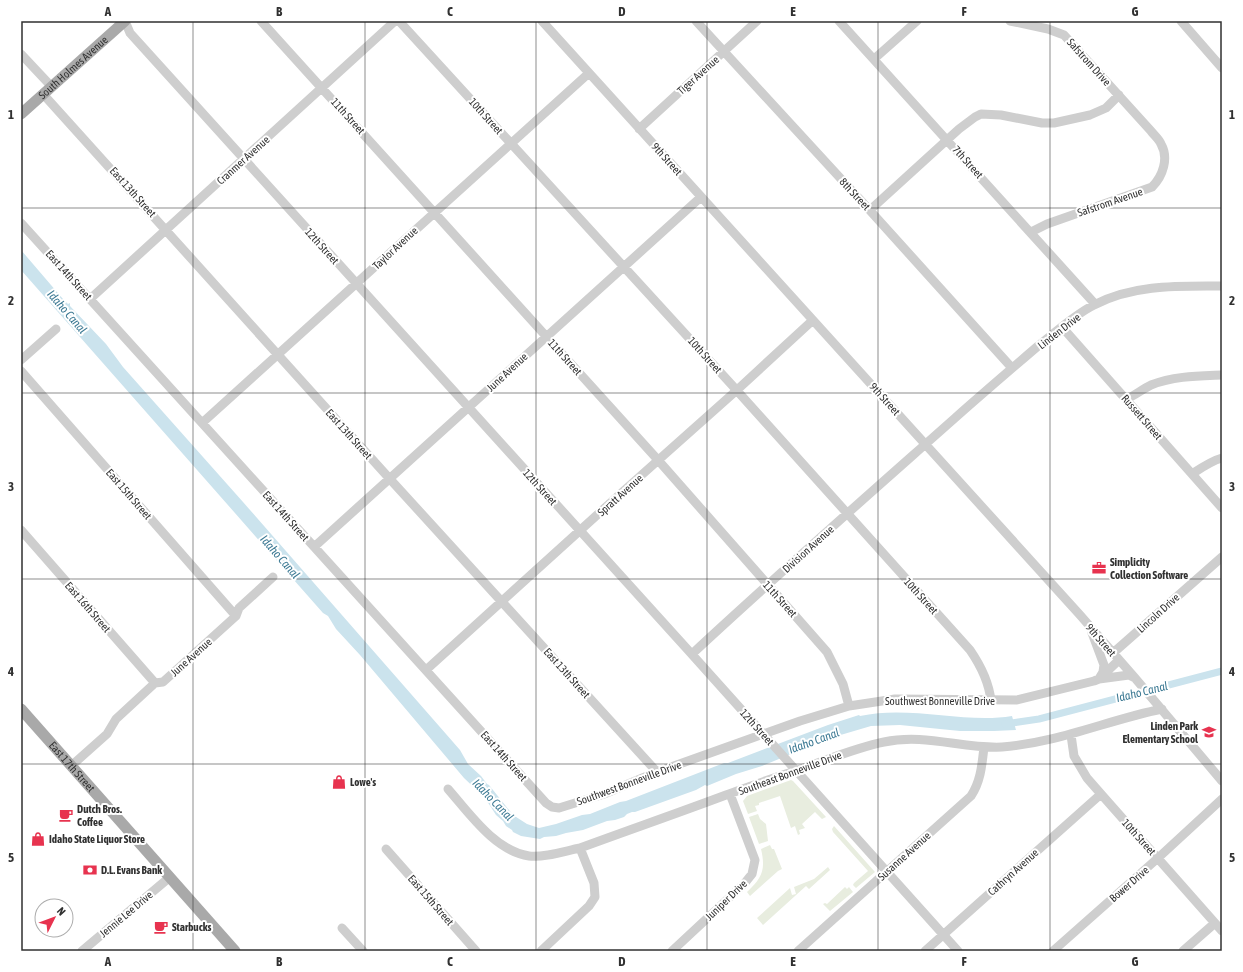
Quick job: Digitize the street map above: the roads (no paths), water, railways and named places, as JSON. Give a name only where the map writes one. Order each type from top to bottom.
[{"type":"main road","name":"South Holmes Avenue","points":[[21,114],[125,21]]},
{"type":"main road","name":"East 17th Street","points":[[21,709],[235,951]]},
{"type":"street","name":"12th Street","points":[[125,21],[130,33],[692,654],[958,951]]},
{"type":"street","name":"11th Street","points":[[261,21],[658,460],[827,652],[843,684],[849,706]]},
{"type":"street","name":"Cranmer Avenue","points":[[90,299],[395,21]]},
{"type":"street","name":"10th Street","points":[[400,21],[625,266],[970,650],[983,671],[990,692],[991,701]]},
{"type":"street","name":"9th Street","points":[[542,21],[1090,627],[1162,709],[1222,781]]},
{"type":"street","name":"8th Street","points":[[696,21],[870,210],[1012,368]]},
{"type":"street","name":"Tiger Avenue","points":[[639,128],[757,21]]},
{"type":"street","name":"7th Street","points":[[839,21],[1095,304]]},
{"type":"street","points":[[874,59],[917,21]]},
{"type":"street","name":"Safstrom Drive","points":[[1010,21],[1048,29],[1064,35],[1119,95]]},
{"type":"street","points":[[1181,21],[1222,68]]},
{"type":"street","name":"East 13th Street","points":[[21,54],[47,90],[166,229],[389,478],[657,772]]},
{"type":"street","name":"Taylor Avenue","points":[[202,423],[589,73]]},
{"type":"street","points":[[870,210],[948,140],[970,121],[981,114],[1001,115],[1042,123],[1054,123],[1090,115],[1106,108],[1119,95]]},
{"type":"street","name":"Safstrom Avenue","points":[[1031,232],[1047,224],[1147,190],[1158,181],[1161,176],[1165,153],[1161,143],[1119,95]]},
{"type":"street","name":"June Avenue","points":[[314,547],[701,197]]},
{"type":"street","name":"East 14th Street","points":[[21,223],[546,803],[552,807]]},
{"type":"street","name":"Linden Drive","points":[[926,444],[1012,368],[1062,327],[1095,304],[1115,296],[1169,286],[1222,286]]},
{"type":"street","name":"Spratt Avenue","points":[[426,670],[813,320]]},
{"type":"street","name":"Russett Street","points":[[1062,327],[1222,508]]},
{"type":"street","points":[[21,360],[56,329]]},
{"type":"street","name":"East 15th Street","points":[[21,371],[236,616]]},
{"type":"street","points":[[1127,399],[1150,386],[1166,381],[1192,376],[1222,375]]},
{"type":"street","name":"Division Avenue","points":[[692,654],[847,513],[926,444]]},
{"type":"street","points":[[1192,474],[1211,462],[1222,458]]},
{"type":"street","name":"East 16th Street","points":[[21,530],[155,683]]},
{"type":"street","name":"Lincoln Drive","points":[[1113,653],[1222,557]]},
{"type":"street","name":"June Avenue","points":[[71,766],[108,734],[116,719],[155,683],[163,682],[236,616],[239,608],[273,577]]},
{"type":"street","points":[[1090,627],[1104,665],[1103,672],[1099,679]]},
{"type":"street","name":"Southwest Bonneville Drive","points":[[552,807],[559,808],[604,794],[657,772],[763,734],[849,706],[894,699],[991,701],[1018,700],[1099,679],[1119,660]]},
{"type":"street","points":[[1099,679],[1129,675],[1135,678]]},
{"type":"street","name":"Southeast Bonneville Drive","points":[[448,789],[491,836],[502,845],[528,856],[535,856],[580,848],[859,748],[894,740],[907,739],[944,741],[984,747],[1002,747],[1036,743],[1162,709]]},
{"type":"street","name":"10th Street","points":[[1071,734],[1074,756],[1087,778],[1222,931]]},
{"type":"street","name":"Susanne Avenue","points":[[798,951],[971,796],[977,788],[981,772],[984,747]]},
{"type":"street","name":"Juniper Drive","points":[[672,951],[744,884],[752,874],[755,860],[730,794]]},
{"type":"street","name":"Cathryn Avenue","points":[[925,951],[1101,794]]},
{"type":"street","name":"Bower Drive","points":[[1053,951],[1222,799]]},
{"type":"street","points":[[541,951],[589,906],[595,898],[594,883],[580,848]]},
{"type":"street","name":"East 15th Street","points":[[386,849],[476,951]]},
{"type":"street","name":"Jennie Lee Drive","points":[[82,951],[170,878]]},
{"type":"street","points":[[1183,951],[1215,923]]},
{"type":"street","points":[[342,928],[363,951]]},
{"type":"water","name":"Idaho Canal","points":[[21,250],[63,299],[68,304],[70,303],[70,306],[106,344],[123,367],[460,750],[468,764],[489,785],[513,815],[527,824],[539,828],[590,814],[724,763],[728,763],[828,725],[859,715],[898,712],[975,718],[1012,716],[1016,730],[960,731],[900,725],[871,726],[827,739],[762,766],[736,774],[707,786],[705,785],[696,790],[632,812],[615,820],[607,821],[583,830],[540,839],[521,836],[513,832],[496,815],[485,798],[464,778],[360,655],[336,629],[328,616],[323,613],[21,270]]},
{"type":"waterway","name":"Idaho Canal","points":[[1005,724],[1039,719],[1222,671]]},
{"type":"place","name":"Simplicity Collection Software","points":[[1099,568]]},
{"type":"place","name":"Linden Park Elementary School","points":[[1209,732]]},
{"type":"place","name":"Lowe's","points":[[339,782]]},
{"type":"place","name":"Dutch Bros. Coffee","points":[[66,815]]},
{"type":"place","name":"Idaho State Liquor Store","points":[[38,839]]},
{"type":"place","name":"D.L. Evans Bank","points":[[90,870]]},
{"type":"place","name":"Starbucks","points":[[161,927]]}]
